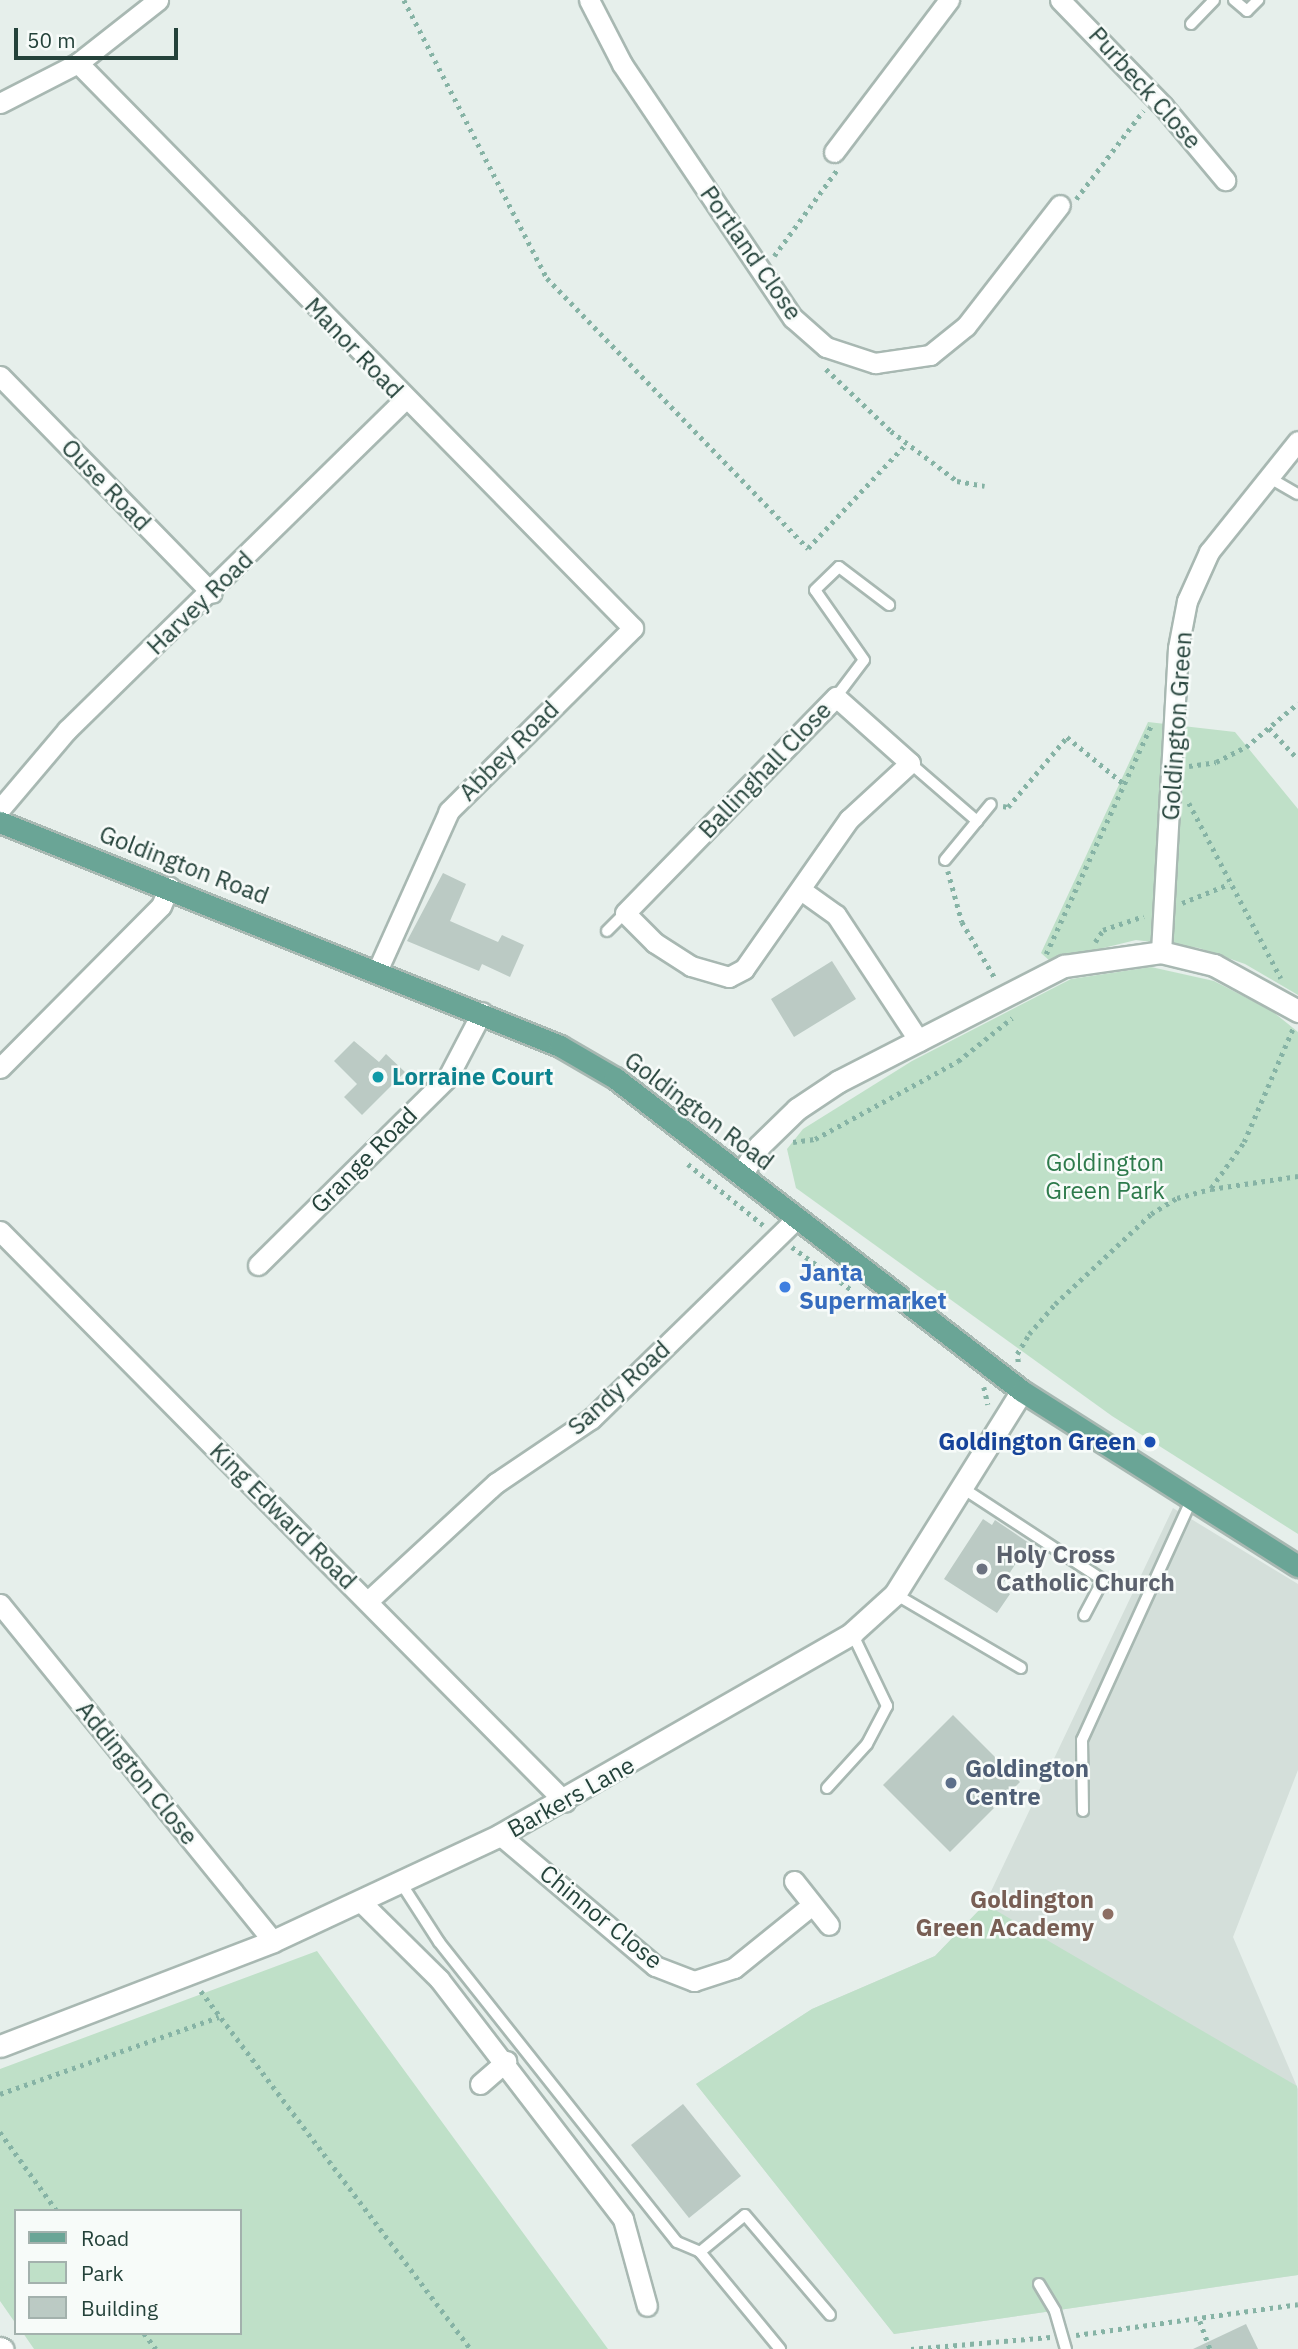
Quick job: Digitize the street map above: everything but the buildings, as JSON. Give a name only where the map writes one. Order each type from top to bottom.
[{"type":"main road","name":"Goldington Road","points":[[0,822],[378,969],[560,1046],[615,1079],[1022,1391],[1191,1502],[1298,1566]]},
{"type":"street","points":[[0,103],[78,63],[158,0]]},
{"type":"street","name":"Portland Close","points":[[589,0],[622,64],[793,318],[826,347],[876,363],[930,355],[967,326],[1060,205]]},
{"type":"street","points":[[834,152],[949,0]]},
{"type":"street","name":"Purbeck Close","points":[[1060,0],[1154,97],[1225,180]]},
{"type":"street","name":"Manor Road","points":[[78,63],[404,400],[633,628]]},
{"type":"street","name":"Ouse Road","points":[[0,376],[212,593]]},
{"type":"street","name":"Harvey Road","points":[[0,809],[67,730],[212,593],[404,400]]},
{"type":"street","name":"Goldington Green","points":[[1161,952],[1176,696],[1187,601],[1209,552],[1237,513],[1298,441]]},
{"type":"street","name":"Abbey Road","points":[[378,969],[449,811],[633,628]]},
{"type":"street","name":"Ballinghall Close","points":[[625,913],[836,697],[910,763]]},
{"type":"street","points":[[625,913],[655,943],[691,966],[729,977],[744,969],[849,820],[910,763]]},
{"type":"street","points":[[0,1069],[161,906],[169,887]]},
{"type":"street","points":[[801,890],[835,915],[919,1041]]},
{"type":"street","points":[[741,1175],[759,1146],[797,1110],[839,1081],[919,1041],[1004,993],[1043,976],[1114,955],[1161,952],[1214,965],[1298,1013]]},
{"type":"street","name":"Grange Road","points":[[258,1265],[448,1077],[482,1012]]},
{"type":"street","name":"Sandy Road","points":[[368,1601],[496,1483],[591,1419],[797,1218]]},
{"type":"street","name":"King Edward Road","points":[[0,1231],[565,1802]]},
{"type":"street","name":"Barkers Lane","points":[[0,2046],[273,1941],[401,1883],[565,1802],[852,1633],[895,1594],[1022,1391]]},
{"type":"street","name":"Addington Close","points":[[0,1604],[273,1941]]},
{"type":"street","name":"Chinnor Close","points":[[500,1835],[655,1966],[694,1981],[734,1968],[811,1905]]},
{"type":"street","points":[[794,1881],[829,1925]]},
{"type":"street","points":[[361,1902],[439,1979],[506,2061],[623,2219],[640,2264],[647,2306]]},
{"type":"street","points":[[480,2084],[506,2061]]},
{"type":"lane","points":[[1191,24],[1214,0]]},
{"type":"lane","points":[[1234,0],[1247,10],[1258,0]]},
{"type":"lane","points":[[1267,477],[1298,494]]},
{"type":"lane","points":[[836,697],[864,660],[815,590],[839,566],[889,605]]},
{"type":"lane","name":"Ballinghall Close","points":[[910,763],[977,821]]},
{"type":"lane","points":[[945,860],[991,804]]},
{"type":"lane","name":"Ballinghall Close","points":[[607,931],[625,913]]},
{"type":"lane","points":[[961,1487],[1103,1580],[1084,1615]]},
{"type":"lane","points":[[1083,1811],[1082,1740],[1191,1502]]},
{"type":"lane","points":[[895,1594],[1021,1668]]},
{"type":"lane","points":[[827,1788],[866,1744],[887,1706],[852,1633]]},
{"type":"lane","points":[[401,1883],[439,1942],[582,2126],[677,2242],[700,2252],[780,2349]]},
{"type":"lane","points":[[700,2252],[745,2215],[830,2315]]},
{"type":"lane","points":[[1039,2284],[1066,2349]]},
{"type":"path","points":[[404,0],[547,278],[808,548],[906,444]]},
{"type":"path","points":[[1060,205],[1074,203],[1154,97]]},
{"type":"path","points":[[762,272],[838,169],[834,152]]},
{"type":"path","points":[[816,360],[906,444],[957,481],[985,486]]},
{"type":"path","points":[[1043,976],[1046,950],[1158,710],[1176,696]]},
{"type":"path","points":[[1286,987],[1173,769],[1216,762],[1269,728],[1298,703]]},
{"type":"path","points":[[1269,728],[1298,759]]},
{"type":"path","points":[[991,804],[1008,807],[1067,737],[1124,783]]},
{"type":"path","points":[[945,860],[962,922],[1004,993]]},
{"type":"path","points":[[1211,1189],[1244,1142],[1298,1013]]},
{"type":"path","points":[[681,1158],[778,1237],[863,1298]]},
{"type":"path","points":[[1022,1391],[1017,1354],[1055,1304],[1151,1214],[1177,1198],[1211,1189],[1298,1176]]},
{"type":"path","points":[[983,1383],[988,1405],[1004,1417]]},
{"type":"path","points":[[188,1974],[471,2349]]},
{"type":"path","points":[[0,2094],[219,2017]]},
{"type":"path","points":[[0,2132],[56,2209]]},
{"type":"path","points":[[911,2349],[1200,2321],[1298,2304]]},
{"type":"path","points":[[1200,2321],[1210,2349]]},
{"type":"shaded area","name":"Goldington Green Academy","points":[[1173,1508],[1298,1584],[1298,1770],[1233,1937],[1298,2089],[1298,2275],[894,2334],[696,2084],[812,2009],[935,1956],[985,1904]]},
{"type":"green space","points":[[1148,722],[1235,732],[1298,809],[1298,995],[1245,964],[1199,948],[1136,940],[1050,961],[1041,953]]},
{"type":"green space","name":"Goldington Green Park","points":[[1151,967],[1214,981],[1272,1011],[1298,1032],[1298,1534],[1112,1416],[796,1188],[787,1149],[803,1129],[912,1061],[1071,979]]},
{"type":"green space","name":"Goldington Green Academy","points":[[985,1904],[1297,2086],[1298,2275],[894,2334],[696,2084],[812,2009],[935,1956]]},
{"type":"green space","points":[[317,1951],[608,2349],[34,2349],[24,2335],[242,2335],[242,2209],[14,2209],[14,2321],[0,2301],[0,2069]]},
{"type":"place","name":"Lorraine Court","points":[[378,1077]]},
{"type":"place","name":"Janta Supermarket","points":[[785,1287]]},
{"type":"place","name":"Goldington Green","points":[[1150,1442]]},
{"type":"place","name":"Holy Cross Catholic Church","points":[[982,1569]]},
{"type":"place","name":"Goldington Centre","points":[[951,1783]]},
{"type":"place","name":"Goldington Green Academy","points":[[1108,1914]]}]
